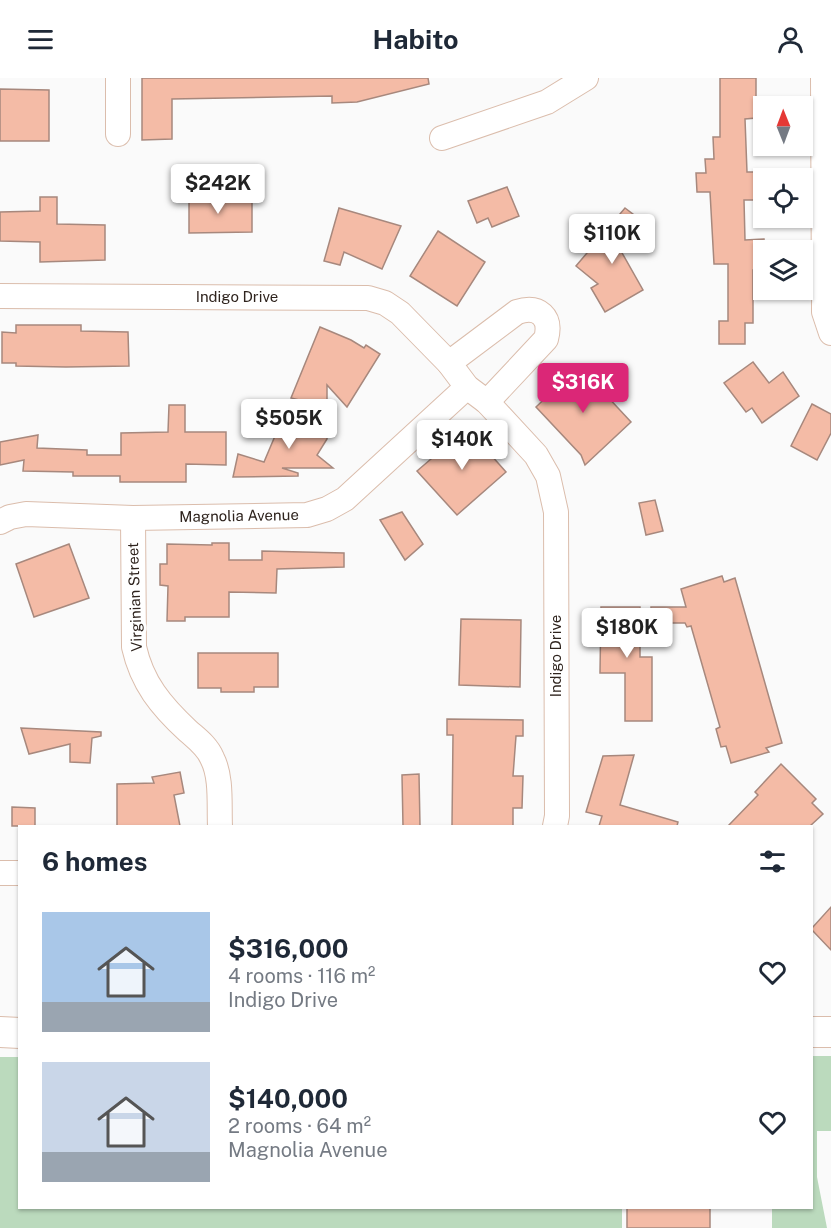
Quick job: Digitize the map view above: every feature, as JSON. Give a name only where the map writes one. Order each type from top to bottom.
[{"type":"main road","points":[[0,1032],[18,1033]]},
{"type":"main road","points":[[813,1032],[831,1032]]},
{"type":"street","points":[[118,78],[118,134]]},
{"type":"street","points":[[442,138],[547,102],[586,78]]},
{"type":"street","points":[[823,78],[824,312],[831,333]]},
{"type":"street","name":"Indigo Drive","points":[[0,296],[368,298],[385,303],[400,313],[449,363],[467,387],[487,402],[536,455],[548,476],[555,499],[557,816],[555,825]]},
{"type":"street","points":[[449,363],[517,312],[528,309],[538,312],[546,319],[549,329],[546,339],[487,402]]},
{"type":"street","name":"Magnolia Avenue","points":[[0,522],[26,514],[133,518],[307,515],[327,509],[345,499],[467,387]]},
{"type":"street","name":"Virginian Street","points":[[133,518],[134,647],[137,664],[148,687],[212,757],[217,771],[220,825]]},
{"type":"street","points":[[0,873],[18,873]]},
{"type":"green space","points":[[813,1056],[831,1056],[831,1131],[817,1131],[817,1177],[827,1228],[772,1228],[772,1209],[813,1209]]},
{"type":"green space","points":[[0,1057],[18,1057],[18,1209],[622,1209],[622,1228],[0,1228]]},
{"type":"building","points":[[142,78],[428,78],[429,84],[357,102],[332,103],[332,96],[172,99],[172,139],[142,140]]},
{"type":"building","points":[[720,78],[756,78],[753,118],[745,119],[747,172],[753,172],[753,200],[744,200],[745,240],[764,239],[764,240],[753,240],[753,323],[745,323],[745,344],[719,344],[719,321],[728,321],[728,264],[714,264],[710,192],[697,192],[696,173],[706,173],[705,159],[714,159],[713,137],[720,137]]},
{"type":"building","points":[[0,89],[49,90],[49,141],[0,141]]},
{"type":"building","points":[[507,187],[519,216],[492,227],[488,218],[477,223],[468,201]]},
{"type":"building","points":[[189,193],[218,193],[218,200],[252,202],[252,232],[189,233]]},
{"type":"building","points":[[40,197],[57,197],[57,224],[105,225],[105,260],[40,262],[40,242],[0,241],[0,212],[40,211]]},
{"type":"building","points":[[339,208],[401,226],[382,269],[344,252],[340,265],[324,261]]},
{"type":"building","points":[[625,208],[638,218],[617,244],[643,290],[605,312],[591,288],[598,284],[576,266]]},
{"type":"building","points":[[438,231],[485,262],[457,306],[410,276]]},
{"type":"building","points":[[16,325],[81,325],[81,331],[128,332],[129,366],[16,366],[16,363],[2,363],[2,332],[16,333]]},
{"type":"building","points":[[320,327],[364,348],[366,345],[380,354],[347,407],[327,385],[327,407],[291,398]]},
{"type":"building","points":[[753,362],[769,383],[783,372],[799,396],[762,423],[752,408],[746,412],[724,383]]},
{"type":"building","points":[[579,366],[631,422],[585,465],[581,455],[536,407]]},
{"type":"building","points":[[812,404],[831,414],[831,433],[817,460],[791,446]]},
{"type":"building","points":[[169,405],[185,405],[185,432],[226,432],[226,465],[186,464],[186,482],[120,482],[120,476],[73,476],[73,472],[23,471],[24,460],[0,465],[0,442],[38,435],[37,448],[87,450],[87,455],[121,455],[121,433],[168,432]]},
{"type":"building","points":[[283,417],[327,417],[327,439],[317,455],[333,468],[282,468],[298,473],[298,476],[233,477],[238,454],[264,462]]},
{"type":"building","points":[[467,428],[506,472],[457,515],[417,471]]},
{"type":"building","points":[[655,500],[663,531],[646,535],[639,503]]},
{"type":"building","points":[[402,512],[423,544],[405,560],[380,520]]},
{"type":"building","points":[[212,543],[229,543],[229,560],[262,560],[262,551],[344,553],[344,567],[277,569],[276,593],[229,592],[229,617],[185,617],[185,621],[167,621],[168,586],[160,585],[160,564],[167,564],[167,544],[212,545]]},
{"type":"building","points":[[69,544],[89,598],[34,617],[16,564]]},
{"type":"building","points":[[722,576],[724,582],[735,578],[782,743],[766,748],[769,752],[731,763],[726,746],[721,747],[716,729],[720,727],[691,626],[687,627],[685,623],[651,623],[651,607],[686,607],[681,589]]},
{"type":"building","points":[[601,607],[640,607],[640,657],[652,657],[652,721],[625,721],[625,673],[600,673]]},
{"type":"building","points":[[461,619],[521,620],[520,687],[459,685]]},
{"type":"building","points":[[198,653],[278,653],[278,687],[254,687],[254,692],[221,692],[221,688],[198,688]]},
{"type":"building","points":[[447,719],[523,720],[523,736],[516,736],[513,776],[523,776],[522,808],[513,808],[513,825],[452,825],[453,735],[447,735]]},
{"type":"building","points":[[21,728],[101,732],[101,736],[92,738],[90,763],[70,762],[70,744],[29,754]]},
{"type":"building","points":[[634,755],[620,805],[678,822],[677,825],[599,825],[602,816],[586,812],[603,756]]},
{"type":"building","points":[[781,764],[816,799],[812,803],[823,814],[811,825],[729,825],[758,795],[755,792]]},
{"type":"building","points":[[180,772],[184,793],[174,795],[180,825],[117,825],[117,784],[154,783],[152,777]]},
{"type":"building","points":[[419,774],[420,825],[403,825],[402,775]]},
{"type":"building","points":[[12,807],[35,808],[35,825],[12,826]]},
{"type":"building","points":[[831,907],[831,950],[813,931],[813,927]]},
{"type":"building","points":[[627,1209],[710,1209],[710,1228],[627,1228]]}]
